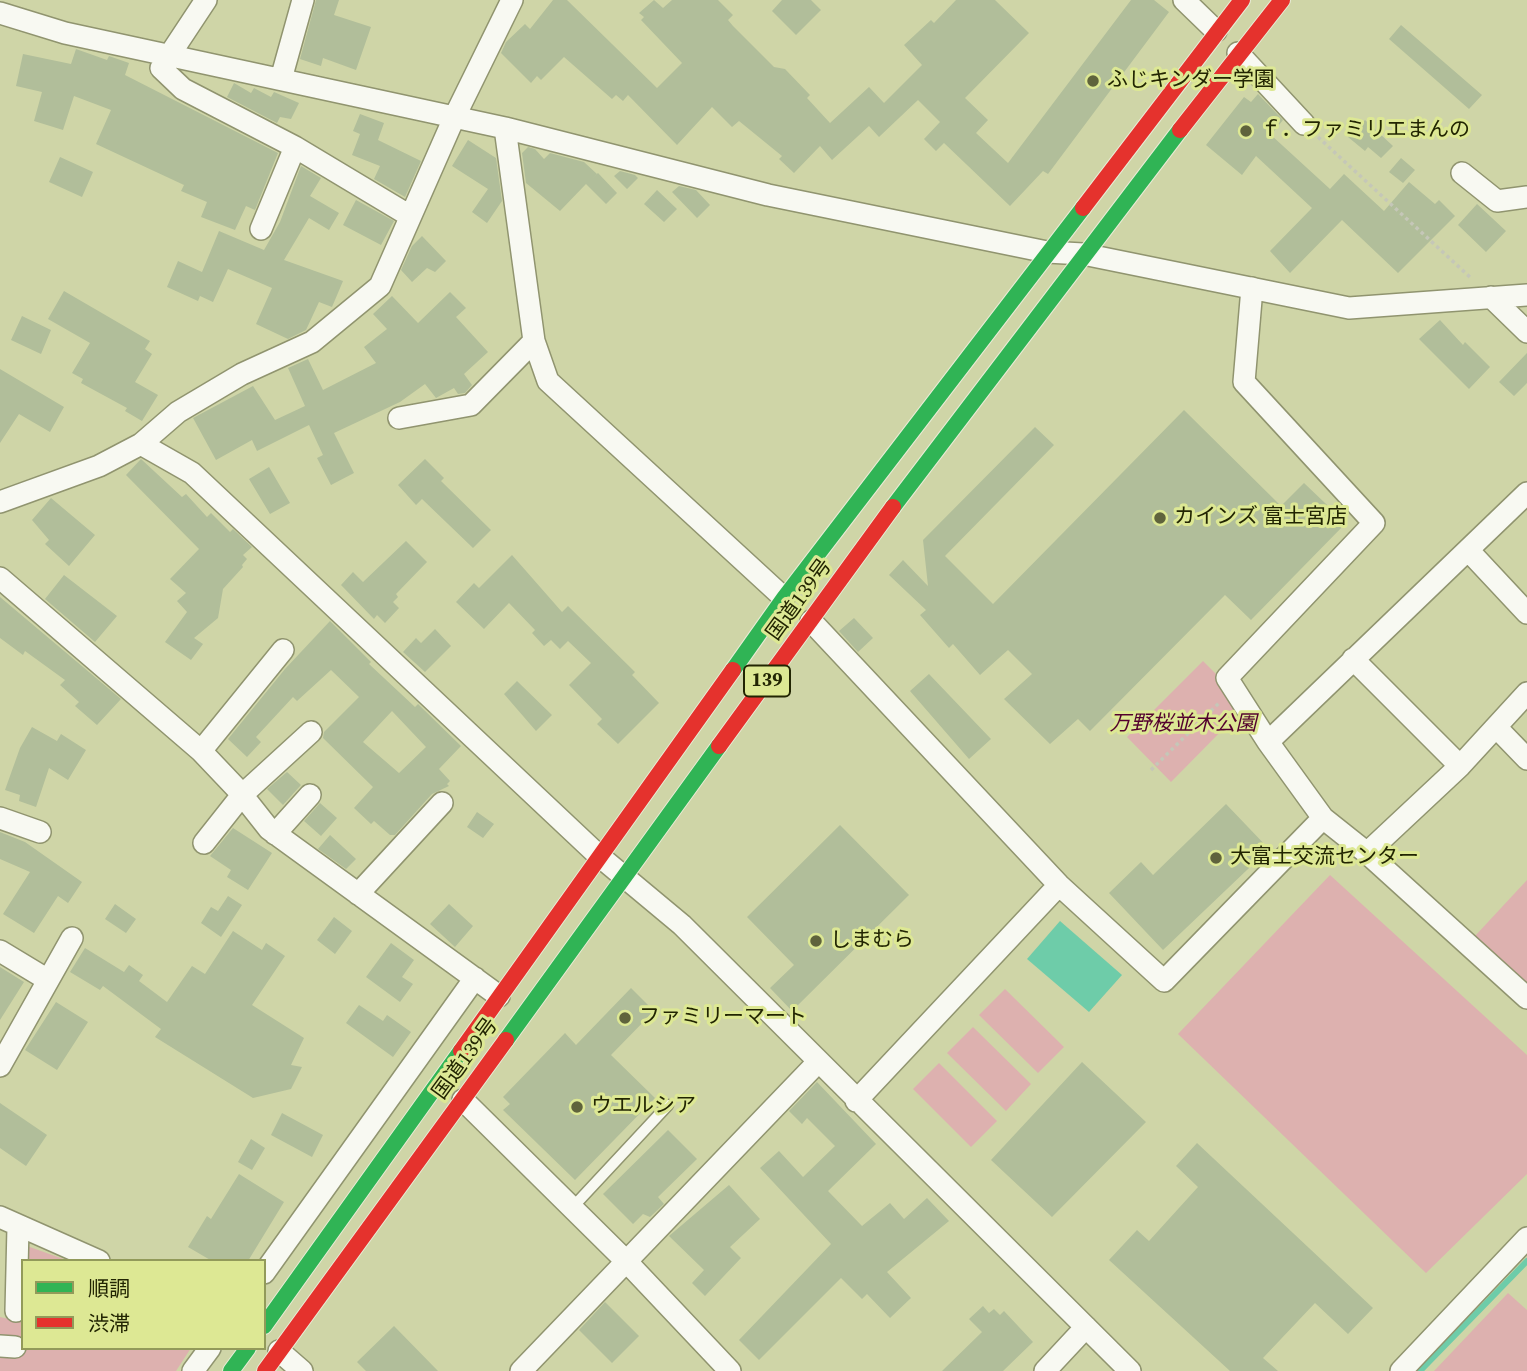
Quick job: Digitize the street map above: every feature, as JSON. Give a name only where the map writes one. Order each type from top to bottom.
[{"type":"highway","name":"国道139号","points":[[266,1323],[784,598],[1242,0]]},
{"type":"highway","name":"国道139号","points":[[265,1371],[924,464],[1238,53],[1282,0]]},
{"type":"highway","points":[[231,1371],[247,1350]]},
{"type":"street","points":[[206,0],[161,68],[183,89],[295,147],[410,216]]},
{"type":"street","points":[[281,79],[303,0]]},
{"type":"street","points":[[0,502],[99,466],[141,444],[178,412],[242,374],[312,342],[380,286],[454,118],[512,0]]},
{"type":"street","points":[[1184,0],[1216,31]]},
{"type":"street","points":[[0,13],[65,33],[505,128],[768,195],[1047,252],[1083,254],[1349,308],[1527,295]]},
{"type":"street","points":[[1238,53],[1304,124]]},
{"type":"street","points":[[505,128],[534,341],[548,381],[784,598]]},
{"type":"street","points":[[261,229],[295,147]]},
{"type":"street","points":[[1462,173],[1497,201],[1527,197]]},
{"type":"street","points":[[1252,288],[1244,382],[1374,523],[1227,678],[1268,742],[1323,818],[1367,853],[1527,998]]},
{"type":"street","points":[[1491,296],[1527,332]]},
{"type":"street","points":[[398,418],[471,405],[534,341]]},
{"type":"street","points":[[141,444],[192,474],[598,855],[682,925],[1130,1371]]},
{"type":"street","points":[[1268,742],[1527,493]]},
{"type":"street","points":[[1468,550],[1527,613]]},
{"type":"street","points":[[0,578],[201,751],[275,834],[499,996]]},
{"type":"street","points":[[811,621],[1059,886],[1164,981],[1323,818]]},
{"type":"street","points":[[201,751],[283,650]]},
{"type":"street","points":[[1353,659],[1460,766]]},
{"type":"street","points":[[1367,853],[1460,766],[1527,693]]},
{"type":"street","points":[[1498,725],[1527,756]]},
{"type":"street","points":[[204,843],[242,795],[311,732]]},
{"type":"street","points":[[275,834],[310,795]]},
{"type":"street","points":[[358,894],[442,803]]},
{"type":"street","points":[[0,818],[40,832]]},
{"type":"street","points":[[856,1101],[1059,886]]},
{"type":"street","points":[[0,1066],[72,938]]},
{"type":"street","points":[[0,951],[48,980]]},
{"type":"street","points":[[266,1270],[475,978]]},
{"type":"street","points":[[520,1371],[818,1062]]},
{"type":"street","points":[[463,1100],[626,1261],[730,1371]]},
{"type":"street","points":[[16,1311],[9,1222],[94,1259]]},
{"type":"street","points":[[1401,1371],[1527,1238]]},
{"type":"street","points":[[1045,1371],[1086,1327]]},
{"type":"street","points":[[193,1371],[209,1350]]},
{"type":"street","points":[[279,1351],[302,1371]]},
{"type":"lane","points":[[572,1208],[667,1105]]},
{"type":"path","points":[[1304,124],[1491,296]]},
{"type":"path","points":[[1151,770],[1234,688]]},
{"type":"green space","name":"万野桜並木公園","points":[[1203,661],[1222,680],[1239,713],[1171,782],[1127,737]]},
{"type":"green space","points":[[1330,875],[1527,1055],[1527,1174],[1426,1273],[1178,1034]]},
{"type":"green space","points":[[1527,880],[1527,983],[1475,936]]},
{"type":"green space","points":[[1005,989],[1064,1047],[1038,1073],[979,1015]]},
{"type":"green space","points":[[973,1027],[1031,1084],[1006,1111],[947,1053]]},
{"type":"green space","points":[[939,1063],[997,1121],[971,1147],[913,1089]]},
{"type":"green space","points":[[27,1246],[63,1259],[26,1259]]},
{"type":"green space","points":[[1508,1293],[1527,1310],[1527,1371],[1434,1371]]},
{"type":"green space","points":[[0,1317],[21,1322],[21,1350],[190,1350],[176,1371],[0,1371]]},
{"type":"shaded area","points":[[1060,921],[1122,975],[1089,1012],[1027,959]]},
{"type":"building","points":[[316,0],[339,0],[334,15],[371,27],[356,70],[323,58],[321,66],[300,59]]},
{"type":"building","points":[[553,0],[567,0],[657,88],[682,63],[641,20],[644,17],[639,13],[654,0],[663,8],[672,0],[718,0],[733,15],[728,20],[733,26],[774,67],[785,69],[810,95],[807,98],[830,123],[869,87],[884,103],[922,65],[904,45],[931,20],[934,23],[956,0],[995,0],[1029,33],[965,98],[988,120],[976,133],[1008,163],[1131,0],[1154,0],[1169,12],[1048,174],[1043,171],[1010,206],[944,143],[936,151],[924,139],[940,122],[918,100],[879,137],[869,126],[832,160],[820,146],[794,173],[779,159],[782,156],[739,121],[732,127],[712,107],[677,145],[628,95],[623,101],[616,95],[612,99],[564,57],[541,80],[537,76],[531,83],[501,53],[506,42],[525,24],[530,29]]},
{"type":"building","points":[[782,0],[811,0],[821,10],[796,35],[772,11]]},
{"type":"building","points":[[1401,25],[1482,95],[1469,109],[1389,39]]},
{"type":"building","points":[[76,49],[107,60],[109,56],[129,63],[125,75],[278,153],[255,210],[246,206],[235,230],[201,217],[207,202],[181,191],[184,185],[96,144],[111,110],[74,96],[63,130],[34,121],[42,92],[16,86],[23,54],[71,64]]},
{"type":"building","points":[[234,83],[251,93],[254,88],[271,97],[274,92],[299,103],[291,119],[280,117],[277,123],[227,97]]},
{"type":"building","points":[[1258,94],[1283,120],[1271,135],[1330,189],[1344,174],[1384,211],[1409,182],[1435,204],[1439,200],[1455,216],[1398,273],[1342,220],[1290,273],[1270,251],[1312,208],[1256,156],[1242,175],[1206,145],[1244,97],[1251,102]]},
{"type":"building","points":[[360,114],[384,123],[378,140],[421,161],[405,197],[374,179],[380,166],[352,155],[360,134],[353,131]]},
{"type":"building","points":[[1365,120],[1393,146],[1381,158],[1368,147],[1365,151],[1348,137]]},
{"type":"building","points":[[468,140],[496,158],[502,201],[487,223],[472,212],[488,189],[452,166]]},
{"type":"building","points":[[528,147],[535,149],[544,159],[550,153],[584,162],[617,193],[606,204],[586,184],[560,211],[526,183],[522,153]]},
{"type":"building","points":[[60,157],[93,172],[82,197],[49,182]]},
{"type":"building","points":[[1401,158],[1415,170],[1403,183],[1389,172]]},
{"type":"building","points":[[301,166],[321,178],[310,196],[339,213],[329,230],[309,218],[284,260],[343,281],[332,307],[319,302],[306,330],[288,339],[256,324],[272,288],[228,269],[213,302],[200,296],[198,301],[167,287],[178,261],[202,272],[219,231],[264,250],[280,222]]},
{"type":"building","points":[[620,171],[638,178],[627,189],[614,176]]},
{"type":"building","points":[[679,186],[696,190],[710,205],[697,218],[672,192]]},
{"type":"building","points":[[657,190],[677,209],[664,222],[644,204]]},
{"type":"building","points":[[356,200],[394,221],[381,245],[343,225]]},
{"type":"building","points":[[1477,204],[1506,231],[1486,252],[1458,225]]},
{"type":"building","points":[[422,236],[446,261],[435,272],[427,268],[412,282],[401,270],[412,246]]},
{"type":"building","points":[[64,291],[150,341],[145,349],[152,354],[135,382],[158,395],[142,421],[125,411],[127,408],[81,383],[83,379],[72,373],[90,343],[48,319]]},
{"type":"building","points":[[450,292],[466,308],[456,317],[488,352],[464,374],[472,385],[465,393],[458,394],[454,388],[436,398],[425,384],[400,402],[334,433],[354,473],[331,485],[317,458],[323,455],[309,425],[257,451],[252,440],[216,460],[193,418],[253,386],[275,420],[305,406],[288,368],[308,359],[323,390],[376,363],[364,347],[387,329],[373,314],[392,296],[418,323]]},
{"type":"building","points":[[22,316],[51,330],[41,354],[11,340]]},
{"type":"building","points":[[1440,320],[1463,345],[1465,342],[1490,367],[1469,389],[1419,339]]},
{"type":"building","points":[[1527,353],[1527,383],[1514,396],[1499,382]]},
{"type":"building","points":[[0,369],[64,407],[50,432],[19,414],[0,443]]},
{"type":"building","points":[[1184,410],[1281,506],[1304,483],[1346,523],[1251,620],[1225,595],[1090,731],[1078,719],[1050,744],[1004,699],[1032,674],[1008,650],[980,675],[953,644],[949,648],[920,615],[926,610],[889,575],[903,560],[928,586],[923,540],[1035,427],[1054,445],[945,556],[993,604]]},
{"type":"building","points":[[141,459],[182,497],[186,494],[207,517],[211,513],[230,532],[233,529],[252,547],[243,555],[247,559],[243,567],[223,589],[218,618],[194,638],[203,644],[191,660],[165,642],[187,612],[177,601],[186,593],[170,579],[199,549],[126,475]]},
{"type":"building","points":[[425,459],[444,478],[441,481],[491,530],[473,548],[422,499],[416,505],[398,485]]},
{"type":"building","points":[[269,467],[290,503],[270,514],[249,479]]},
{"type":"building","points":[[51,498],[95,535],[69,566],[45,544],[49,540],[32,520]]},
{"type":"building","points":[[406,541],[427,562],[396,594],[398,597],[393,602],[399,608],[385,623],[377,615],[374,619],[341,585],[353,572],[363,582]]},
{"type":"building","points":[[512,555],[562,612],[568,606],[635,672],[632,675],[659,703],[618,744],[597,724],[602,719],[569,685],[591,663],[568,641],[560,649],[551,640],[544,646],[532,633],[535,630],[509,603],[484,629],[456,602],[474,583],[479,588]]},
{"type":"building","points":[[64,575],[117,616],[95,642],[45,599]]},
{"type":"building","points":[[0,597],[121,699],[97,725],[75,706],[79,702],[60,685],[65,680],[25,651],[23,655],[0,638]]},
{"type":"building","points":[[854,618],[873,638],[858,652],[839,631]]},
{"type":"building","points":[[330,621],[371,662],[369,664],[415,707],[418,704],[461,746],[439,769],[450,781],[447,784],[449,786],[432,794],[395,835],[390,835],[374,821],[371,824],[354,808],[373,787],[323,738],[324,732],[359,697],[331,670],[297,701],[293,697],[256,737],[261,742],[247,757],[228,739],[285,669]],"holes":[[[392,711],[426,747],[399,773],[363,742]]]},
{"type":"building","points":[[435,629],[451,646],[425,672],[403,652],[416,638],[421,643]]},
{"type":"building","points":[[929,674],[991,739],[969,759],[910,691]]},
{"type":"building","points":[[517,681],[552,715],[536,731],[504,694]]},
{"type":"building","points":[[32,727],[57,741],[61,734],[86,750],[68,780],[49,768],[36,807],[19,801],[20,795],[5,790],[20,748]]},
{"type":"building","points":[[287,772],[301,785],[283,805],[267,789]]},
{"type":"building","points":[[320,803],[337,818],[321,836],[304,821]]},
{"type":"building","points":[[1226,804],[1269,849],[1163,950],[1109,893],[1141,862],[1153,875]]},
{"type":"building","points":[[477,812],[494,824],[483,838],[467,827]]},
{"type":"building","name":"しまむら","points":[[840,825],[909,895],[792,1011],[770,988],[794,965],[747,917]]},
{"type":"building","points":[[233,828],[272,853],[248,890],[227,877],[231,870],[210,856]]},
{"type":"building","points":[[0,832],[25,842],[82,882],[68,903],[58,896],[34,933],[3,914],[30,872],[0,859]]},
{"type":"building","points":[[330,835],[356,859],[346,869],[318,849]]},
{"type":"building","points":[[228,896],[242,905],[221,937],[201,923],[211,907],[218,911]]},
{"type":"building","points":[[115,904],[136,919],[126,933],[105,919]]},
{"type":"building","points":[[449,904],[473,926],[455,947],[430,924]]},
{"type":"building","points":[[334,917],[352,931],[335,954],[317,940]]},
{"type":"building","points":[[233,931],[262,950],[266,943],[285,956],[252,1005],[304,1038],[291,1065],[302,1067],[291,1089],[253,1098],[155,1037],[161,1029],[103,986],[100,990],[70,972],[85,948],[124,972],[129,965],[143,975],[139,981],[167,1002],[192,966],[205,974]]},
{"type":"building","points":[[391,943],[414,960],[402,977],[413,984],[400,1002],[366,977]]},
{"type":"building","points":[[0,967],[24,982],[0,1020]]},
{"type":"building","name":"ウエルシア","points":[[631,988],[654,1011],[611,1055],[655,1098],[575,1180],[503,1110],[510,1104],[503,1097],[565,1033],[576,1045]]},
{"type":"building","points":[[56,1002],[88,1022],[57,1070],[25,1050]]},
{"type":"building","points":[[359,1005],[383,1021],[387,1015],[411,1032],[393,1057],[346,1023]]},
{"type":"building","points":[[1082,1062],[1146,1122],[1052,1217],[991,1160]]},
{"type":"building","points":[[817,1082],[876,1144],[828,1191],[862,1226],[890,1203],[904,1219],[927,1198],[949,1221],[887,1272],[911,1298],[890,1318],[867,1294],[862,1299],[841,1278],[759,1360],[739,1340],[831,1244],[760,1168],[779,1151],[803,1177],[835,1146],[807,1118],[802,1124],[789,1111]]},
{"type":"building","points":[[0,1103],[47,1135],[26,1166],[0,1148]]},
{"type":"building","points":[[282,1113],[323,1135],[312,1157],[271,1135]]},
{"type":"building","points":[[668,1130],[697,1159],[658,1197],[664,1204],[650,1217],[643,1214],[633,1224],[603,1194]]},
{"type":"building","points":[[251,1139],[265,1148],[252,1170],[238,1162]]},
{"type":"building","points":[[1197,1143],[1373,1308],[1348,1334],[1315,1303],[1263,1358],[1278,1371],[1230,1371],[1109,1260],[1137,1230],[1149,1241],[1198,1187],[1176,1166]]},
{"type":"building","points":[[239,1174],[284,1202],[249,1259],[209,1259],[188,1247],[207,1216],[211,1219]]},
{"type":"building","points":[[729,1185],[760,1219],[730,1247],[741,1258],[705,1296],[692,1283],[704,1270],[669,1236]]},
{"type":"building","points":[[605,1302],[639,1336],[612,1363],[579,1330]]},
{"type":"building","points":[[983,1306],[989,1313],[994,1309],[1000,1315],[1004,1311],[1033,1342],[1003,1371],[942,1371],[982,1332],[969,1319]]},
{"type":"building","points":[[394,1326],[438,1371],[366,1371],[357,1362]]},
{"type":"waterway","points":[[1420,1371],[1527,1261]]},
{"type":"traffic: fast","points":[[893,507],[1180,130]]},
{"type":"traffic: fast","points":[[733,670],[784,598],[1083,208]]},
{"type":"traffic: fast","points":[[506,1040],[719,746]]},
{"type":"traffic: fast","points":[[266,1323],[461,1051]]},
{"type":"traffic: fast","points":[[231,1371],[247,1350]]},
{"type":"traffic: jam","points":[[1083,208],[1242,0]]},
{"type":"traffic: jam","points":[[1180,130],[1282,0]]},
{"type":"traffic: jam","points":[[719,746],[893,507]]},
{"type":"traffic: jam","points":[[461,1051],[733,670]]},
{"type":"traffic: jam","points":[[265,1371],[506,1040]]},
{"type":"place","name":"ふじキンダー学園","points":[[1093,81]]},
{"type":"place","name":"ｆ．ファミリエまんの","points":[[1246,131]]},
{"type":"place","name":"カインズ 富士宮店","points":[[1160,518]]},
{"type":"place","name":"大富士交流センター","points":[[1216,858]]},
{"type":"place","name":"しまむら","points":[[816,941]]},
{"type":"place","name":"ファミリーマート","points":[[625,1018]]},
{"type":"place","name":"ウエルシア","points":[[577,1107]]}]
